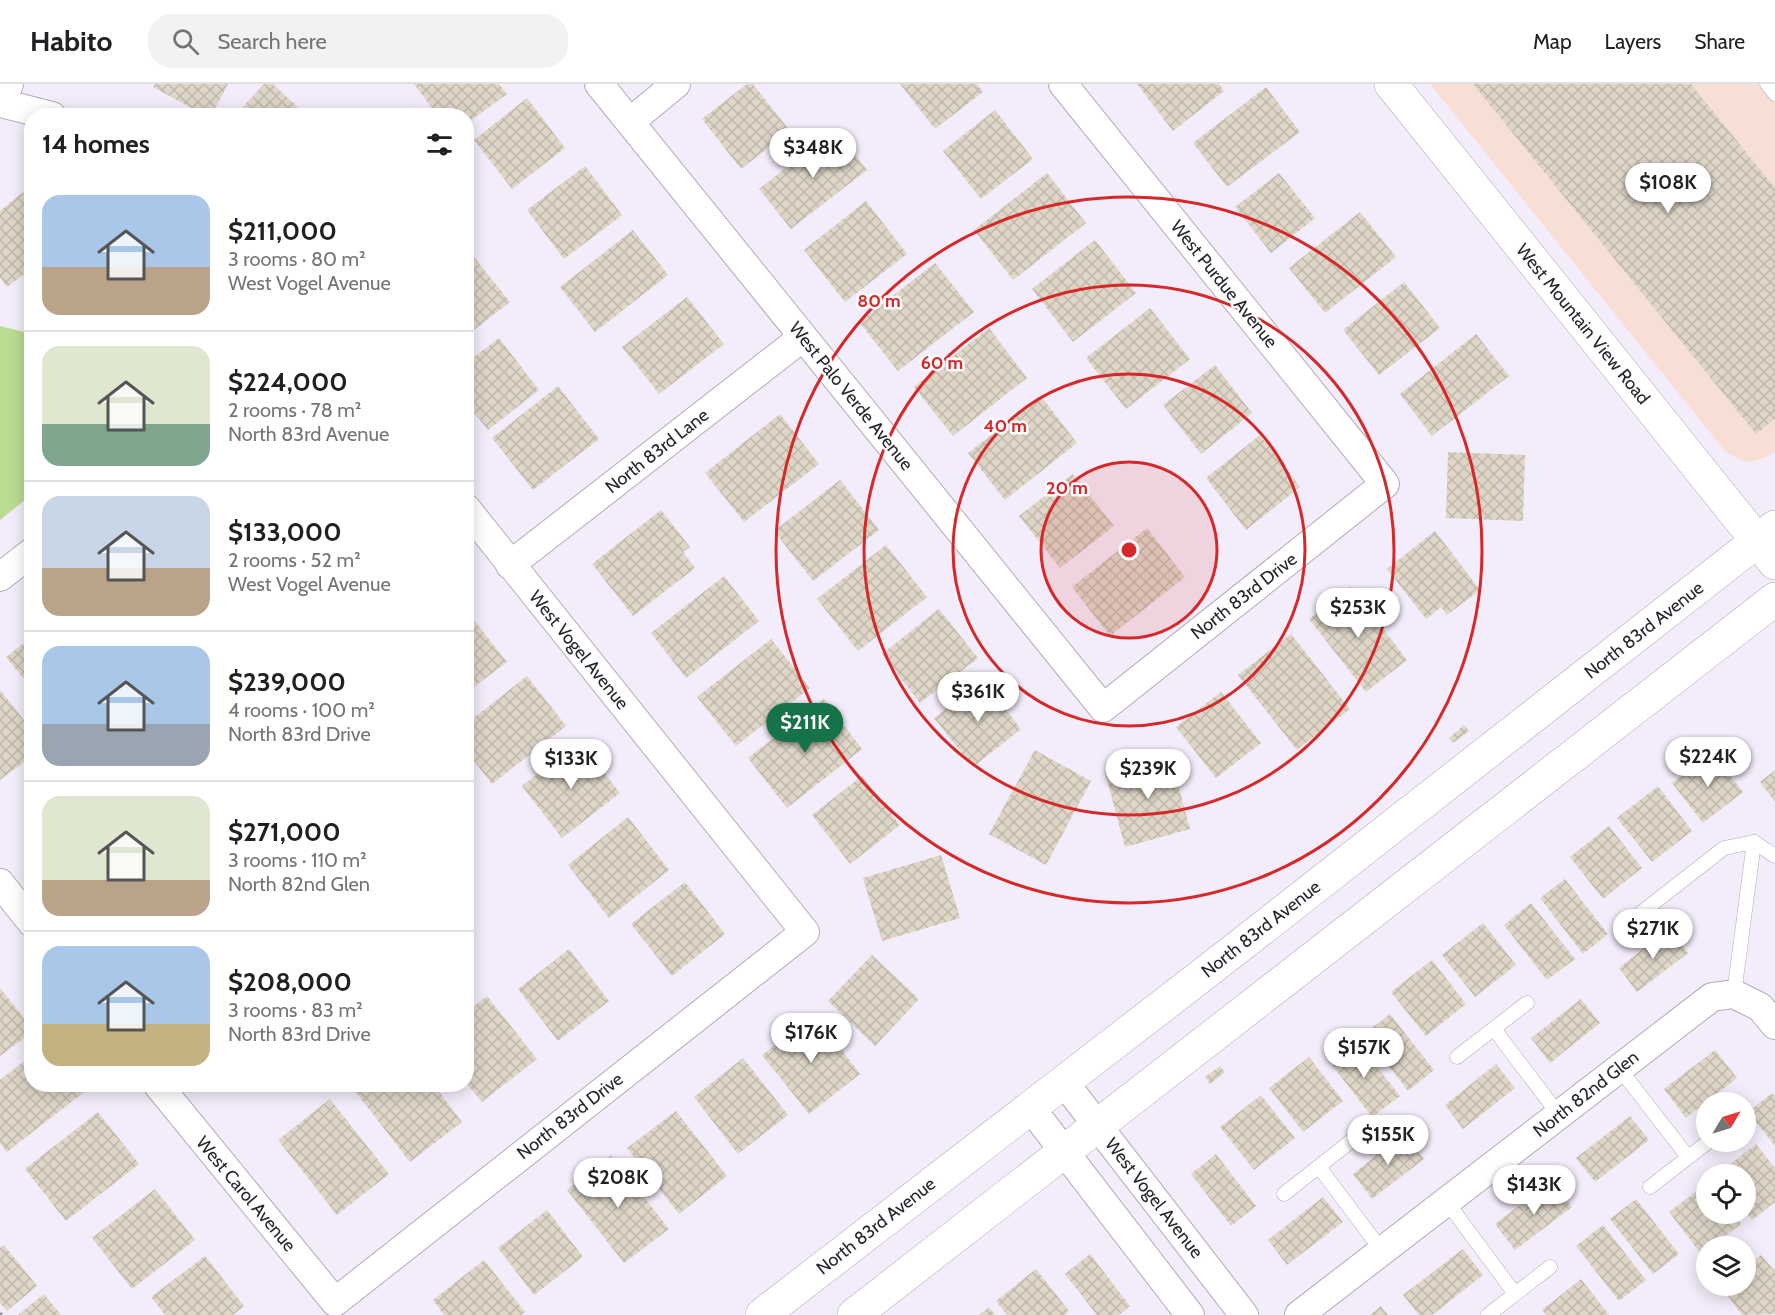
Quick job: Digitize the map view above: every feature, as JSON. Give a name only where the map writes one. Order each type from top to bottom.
[{"type":"main road","name":"West Mountain View Road","points":[[1392,84],[1769,544]]},
{"type":"main road","name":"North 83rd Avenue","points":[[762,1315],[1063,1081],[1769,544]]},
{"type":"main road","points":[[854,1315],[1775,599]]},
{"type":"street","name":"West Palo Verde Avenue","points":[[599,84],[1103,708]]},
{"type":"street","points":[[630,122],[676,84]]},
{"type":"street","name":"West Purdue Avenue","points":[[1063,84],[1385,484]]},
{"type":"street","points":[[5,93],[36,108]]},
{"type":"street","name":"North 83rd Lane","points":[[510,565],[803,336]]},
{"type":"street","name":"North 83rd Drive","points":[[1103,708],[1385,484]]},
{"type":"street","name":"West Vogel Avenue","points":[[474,518],[805,932]]},
{"type":"street","points":[[0,577],[24,558]]},
{"type":"street","points":[[0,883],[24,913]]},
{"type":"street","name":"North 83rd Drive","points":[[336,1302],[805,932]]},
{"type":"street","points":[[1734,994],[1760,1007],[1775,1025]]},
{"type":"street","name":"North 82nd Glen","points":[[1299,1315],[1712,997],[1734,994]]},
{"type":"street","name":"West Vogel Avenue","points":[[1063,1081],[1244,1315]]},
{"type":"street","name":"West Carol Avenue","points":[[165,1092],[336,1302]]},
{"type":"street","points":[[1030,1107],[1190,1315]]},
{"type":"lane","points":[[1767,84],[1775,94]]},
{"type":"lane","points":[[1734,994],[1754,842]]},
{"type":"lane","points":[[1623,927],[1724,848],[1754,842],[1775,856]]},
{"type":"lane","points":[[1457,1057],[1527,1003]]},
{"type":"lane","points":[[1494,1029],[1559,1115]]},
{"type":"lane","points":[[1619,1068],[1688,1157]]},
{"type":"lane","points":[[1284,1194],[1360,1134]]},
{"type":"lane","points":[[1650,1187],[1696,1151]]},
{"type":"lane","points":[[1319,1167],[1382,1251]]},
{"type":"lane","points":[[1447,1202],[1515,1294]]},
{"type":"lane","points":[[1488,1315],[1550,1267]]},
{"type":"shaded area","points":[[1430,84],[1775,84],[1775,452],[1751,462],[1740,460],[1725,451]]},
{"type":"green space","points":[[0,326],[24,332],[24,501],[0,520]]},
{"type":"building","points":[[155,84],[228,84],[215,108],[191,108],[153,87]]},
{"type":"building","points":[[264,84],[273,84],[298,108],[242,108]]},
{"type":"building","points":[[414,84],[499,84],[507,94],[474,118],[474,108],[432,108]]},
{"type":"building","points":[[747,84],[753,84],[790,131],[741,169],[702,119]]},
{"type":"building","points":[[900,84],[977,84],[983,92],[935,129]]},
{"type":"building","points":[[1137,84],[1219,84],[1224,91],[1173,131]]},
{"type":"building","points":[[1473,84],[1691,84],[1775,188],[1775,419],[1756,434]]},
{"type":"building","points":[[1266,87],[1300,132],[1227,187],[1193,143]]},
{"type":"building","points":[[527,98],[565,148],[512,189],[474,140]]},
{"type":"building","points":[[995,110],[1033,159],[981,199],[943,151]]},
{"type":"building","points":[[835,129],[867,170],[791,229],[759,189]]},
{"type":"building","points":[[585,166],[622,215],[564,259],[527,210]]},
{"type":"building","points":[[1047,173],[1086,223],[1013,280],[974,230]]},
{"type":"building","points":[[1279,173],[1315,218],[1271,253],[1235,207]]},
{"type":"building","points":[[24,193],[24,274],[7,287],[0,278],[0,211]]},
{"type":"building","points":[[866,201],[907,254],[845,302],[804,250]]},
{"type":"building","points":[[1360,212],[1396,257],[1325,313],[1289,268]]},
{"type":"building","points":[[633,230],[668,275],[595,332],[560,287]]},
{"type":"building","points":[[1095,240],[1136,293],[1073,342],[1032,289]]},
{"type":"building","points":[[474,257],[510,302],[474,330]]},
{"type":"building","points":[[935,263],[974,312],[898,371],[859,322]]},
{"type":"building","points":[[1404,282],[1440,328],[1379,375],[1343,330]]},
{"type":"building","points":[[687,297],[724,344],[659,394],[622,347]]},
{"type":"building","points":[[1150,308],[1190,359],[1126,409],[1086,358]]},
{"type":"building","points":[[989,328],[1027,378],[953,436],[914,387]]},
{"type":"building","points":[[1476,334],[1509,376],[1432,436],[1400,394]]},
{"type":"building","points":[[499,338],[539,390],[488,430],[474,413],[474,357]]},
{"type":"building","points":[[1215,365],[1252,413],[1201,454],[1163,405]]},
{"type":"building","points":[[558,386],[599,439],[533,490],[492,438]]},
{"type":"building","points":[[1041,396],[1077,443],[1005,500],[968,453]]},
{"type":"building","points":[[780,414],[819,464],[744,522],[705,473]]},
{"type":"building","points":[[1260,435],[1300,487],[1246,530],[1206,478]]},
{"type":"building","points":[[1448,452],[1525,455],[1523,521],[1446,518]]},
{"type":"building","points":[[1073,474],[1114,526],[1060,568],[1019,516]]},
{"type":"building","points":[[840,480],[879,530],[813,581],[774,531]]},
{"type":"building","points":[[661,510],[690,547],[683,552],[695,568],[633,616],[592,564]]},
{"type":"building","points":[[1147,528],[1185,577],[1110,636],[1072,587]]},
{"type":"building","points":[[1435,531],[1480,590],[1447,615],[1441,607],[1426,619],[1387,569]]},
{"type":"building","points":[[886,545],[927,597],[858,651],[817,599]]},
{"type":"building","points":[[724,576],[759,621],[686,678],[651,633]]},
{"type":"building","points":[[1350,586],[1407,660],[1366,692],[1309,619]]},
{"type":"building","points":[[939,609],[978,658],[920,703],[882,654]]},
{"type":"building","points":[[474,620],[507,662],[474,687]]},
{"type":"building","points":[[1291,634],[1350,709],[1297,750],[1238,675]]},
{"type":"building","points":[[771,639],[810,688],[736,746],[697,697]]},
{"type":"building","points":[[24,643],[24,679],[6,657]]},
{"type":"building","points":[[527,676],[566,726],[492,784],[474,761],[474,718]]},
{"type":"building","points":[[983,680],[1021,729],[973,767],[934,718]]},
{"type":"building","points":[[0,690],[24,720],[24,762],[0,780]]},
{"type":"building","points":[[1221,692],[1261,743],[1216,778],[1176,727]]},
{"type":"building","points":[[824,699],[862,749],[787,808],[748,758]]},
{"type":"building","points":[[1464,725],[1469,731],[1453,743],[1449,738]]},
{"type":"building","points":[[579,741],[620,793],[562,838],[522,786]]},
{"type":"building","points":[[1035,750],[1091,781],[1046,865],[989,834]]},
{"type":"building","points":[[1712,752],[1743,792],[1703,823],[1672,783]]},
{"type":"building","points":[[1170,754],[1190,829],[1125,847],[1105,772]]},
{"type":"building","points":[[1775,770],[1775,802],[1760,782]]},
{"type":"building","points":[[862,776],[900,825],[850,864],[812,815]]},
{"type":"building","points":[[1658,786],[1692,831],[1652,862],[1617,818]]},
{"type":"building","points":[[628,817],[669,870],[609,918],[568,865]]},
{"type":"building","points":[[1609,826],[1642,868],[1603,899],[1570,857]]},
{"type":"building","points":[[941,855],[960,918],[882,941],[863,878]]},
{"type":"building","points":[[1565,879],[1608,934],[1583,954],[1540,898]]},
{"type":"building","points":[[685,882],[725,934],[672,976],[631,924]]},
{"type":"building","points":[[1531,903],[1575,959],[1547,980],[1504,925]]},
{"type":"building","points":[[1483,923],[1516,965],[1475,997],[1442,955]]},
{"type":"building","points":[[1669,928],[1688,953],[1637,992],[1619,968]]},
{"type":"building","points":[[569,949],[609,1001],[558,1041],[518,989]]},
{"type":"building","points":[[872,955],[919,999],[875,1046],[828,1001]]},
{"type":"building","points":[[1432,960],[1466,1004],[1426,1036],[1391,992]]},
{"type":"building","points":[[0,988],[24,1018],[24,1038],[0,1056]]},
{"type":"building","points":[[487,996],[537,1059],[482,1102],[474,1092],[474,1006]]},
{"type":"building","points":[[1581,999],[1600,1023],[1550,1063],[1531,1038]]},
{"type":"building","points":[[814,1014],[860,1074],[809,1114],[762,1055]]},
{"type":"building","points":[[1390,1014],[1434,1070],[1408,1091],[1364,1034]]},
{"type":"building","points":[[1356,1040],[1400,1096],[1372,1117],[1329,1061]]},
{"type":"building","points":[[1715,1050],[1737,1078],[1719,1092],[1696,1092],[1696,1110],[1686,1118],[1664,1089]]},
{"type":"building","points":[[1309,1057],[1343,1101],[1303,1132],[1269,1088]]},
{"type":"building","points":[[743,1058],[788,1115],[738,1154],[694,1097]]},
{"type":"building","points":[[24,1061],[24,1092],[84,1092],[7,1152],[0,1143],[0,1080]]},
{"type":"building","points":[[1496,1064],[1515,1088],[1463,1129],[1445,1105]]},
{"type":"building","points":[[1220,1066],[1225,1072],[1210,1084],[1205,1077]]},
{"type":"building","points":[[356,1092],[439,1092],[462,1122],[410,1162]]},
{"type":"building","points":[[1772,1093],[1775,1096],[1775,1146],[1756,1122],[1756,1106]]},
{"type":"building","points":[[1261,1095],[1295,1138],[1254,1170],[1220,1127]]},
{"type":"building","points":[[330,1099],[389,1174],[337,1215],[278,1140]]},
{"type":"building","points":[[676,1111],[727,1176],[679,1214],[627,1148]]},
{"type":"building","points":[[98,1112],[139,1164],[66,1221],[25,1169]]},
{"type":"building","points":[[1630,1116],[1649,1140],[1595,1182],[1576,1158]]},
{"type":"building","points":[[1404,1133],[1424,1159],[1372,1199],[1353,1174]]},
{"type":"building","points":[[1756,1144],[1775,1168],[1775,1202],[1756,1217],[1756,1164],[1730,1164],[1746,1152],[1756,1152]]},
{"type":"building","points":[[1216,1154],[1256,1206],[1231,1226],[1191,1174]]},
{"type":"building","points":[[611,1155],[669,1229],[624,1263],[567,1190]]},
{"type":"building","points":[[1552,1181],[1572,1207],[1515,1250],[1495,1224]]},
{"type":"building","points":[[155,1189],[195,1240],[132,1289],[92,1238]]},
{"type":"building","points":[[1696,1191],[1696,1224],[1741,1224],[1725,1236],[1696,1236],[1696,1247],[1669,1212]]},
{"type":"building","points":[[1323,1197],[1343,1222],[1287,1265],[1268,1240]]},
{"type":"building","points":[[1636,1199],[1679,1254],[1653,1274],[1610,1219]]},
{"type":"building","points":[[547,1210],[583,1257],[534,1295],[498,1248]]},
{"type":"building","points":[[1603,1225],[1646,1280],[1619,1301],[1576,1246]]},
{"type":"building","points":[[4,1245],[37,1286],[7,1311],[0,1303],[0,1248]]},
{"type":"building","points":[[1463,1249],[1483,1275],[1432,1315],[1419,1315],[1403,1295]]},
{"type":"building","points":[[1090,1254],[1130,1306],[1119,1315],[1097,1315],[1065,1274]]},
{"type":"building","points":[[1761,1255],[1775,1271],[1775,1314],[1742,1315],[1728,1296],[1756,1296],[1756,1259]]},
{"type":"building","points":[[205,1256],[244,1306],[233,1315],[165,1315],[151,1297]]},
{"type":"building","points":[[484,1260],[525,1312],[521,1315],[444,1315],[433,1300]]},
{"type":"building","points":[[1036,1269],[1069,1311],[1065,1315],[1007,1315],[996,1301]]},
{"type":"building","points":[[1581,1279],[1609,1315],[1546,1315],[1542,1310]]},
{"type":"building","points":[[44,1294],[61,1315],[18,1315]]},
{"type":"building","points":[[1381,1306],[1388,1315],[1370,1315]]},
{"type":"building","points":[[989,1307],[995,1315],[979,1315]]}]
